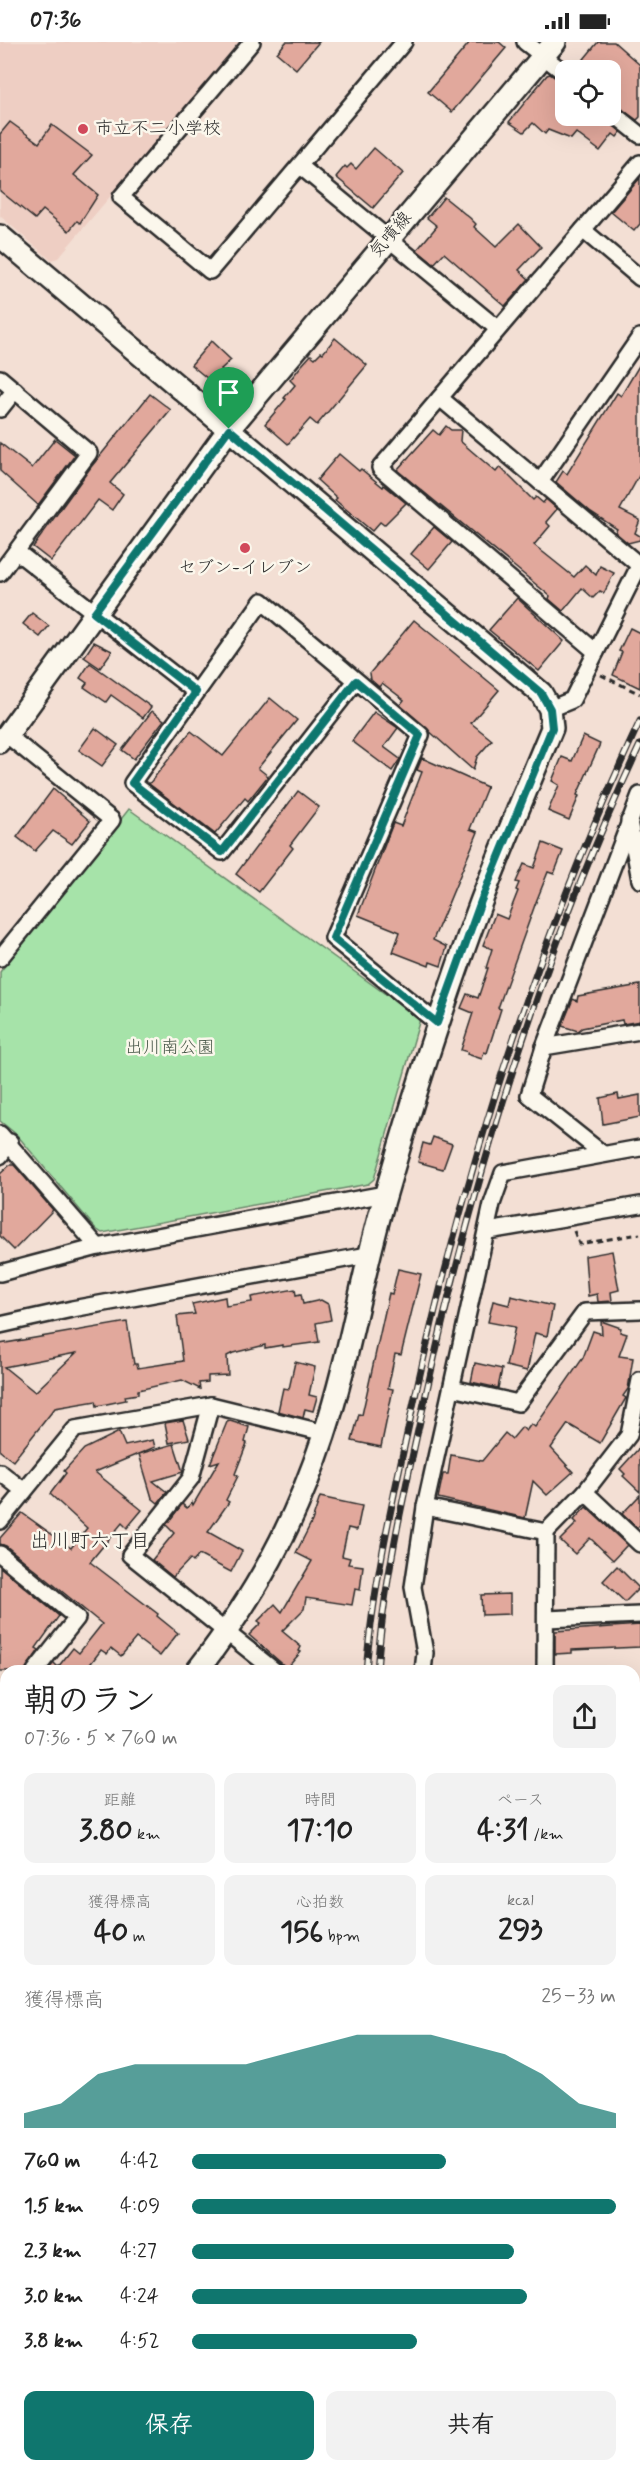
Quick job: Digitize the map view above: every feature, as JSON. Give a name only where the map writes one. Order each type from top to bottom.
[{"type":"street","points":[[252,42],[121,197],[210,271],[404,42]]},
{"type":"street","points":[[525,42],[549,49]]},
{"type":"street","name":"気噴線","points":[[4,740],[229,429],[549,49]]},
{"type":"street","points":[[621,120],[640,135]]},
{"type":"street","points":[[596,652],[380,468],[640,163]]},
{"type":"street","points":[[300,166],[498,330]]},
{"type":"street","points":[[583,230],[640,278]]},
{"type":"street","points":[[0,236],[541,693],[550,709],[552,728],[481,901],[437,1023],[368,1255],[325,1433],[306,1484],[267,1570],[226,1633],[201,1665]]},
{"type":"street","points":[[540,482],[640,337]]},
{"type":"street","points":[[0,378],[89,453],[0,573]]},
{"type":"street","points":[[0,409],[15,390]]},
{"type":"street","points":[[440,398],[640,564],[572,700],[550,709]]},
{"type":"street","points":[[17,552],[196,692]]},
{"type":"street","points":[[356,681],[222,852],[132,783],[262,601],[420,735],[333,938],[437,1023]]},
{"type":"street","points":[[0,958],[112,819],[4,740]]},
{"type":"street","points":[[603,1154],[529,1095],[544,1047],[640,795]]},
{"type":"street","points":[[629,821],[640,879]]},
{"type":"street","points":[[544,1047],[640,1031]]},
{"type":"street","points":[[5,1138],[98,1247]]},
{"type":"street","points":[[0,1156],[5,1138]]},
{"type":"street","points":[[424,1665],[425,1653],[413,1587],[425,1507],[488,1231],[492,1204],[503,1173],[640,1148]]},
{"type":"street","points":[[0,1274],[98,1247],[385,1194]]},
{"type":"street","points":[[488,1231],[640,1205]]},
{"type":"street","points":[[0,1325],[72,1309],[368,1255]]},
{"type":"street","points":[[452,1388],[518,1403],[585,1312],[640,1310]]},
{"type":"street","points":[[545,1665],[546,1532],[635,1440],[640,1380]]},
{"type":"street","points":[[0,1521],[75,1429],[211,1405],[325,1433]]},
{"type":"street","points":[[211,1405],[191,1478],[130,1555],[267,1665]]},
{"type":"street","points":[[0,1472],[24,1491]]},
{"type":"street","points":[[585,1492],[640,1544]]},
{"type":"street","points":[[425,1507],[546,1532]]},
{"type":"street","points":[[0,1554],[77,1618],[40,1665]]},
{"type":"street","points":[[546,1619],[640,1615]]},
{"type":"path","points":[[588,668],[640,694]]},
{"type":"path","points":[[569,1217],[579,1244],[640,1234]]},
{"type":"shaded area","name":"市立不二小学校","points":[[0,42],[241,42],[58,258],[51,260],[0,216]]},
{"type":"green space","name":"出川南公園","points":[[129,809],[420,1019],[374,1179],[368,1184],[102,1233],[96,1229],[17,1135],[0,1121],[0,972]]},
{"type":"building","points":[[286,42],[319,42],[296,69],[277,53]]},
{"type":"building","points":[[470,42],[499,42],[506,48],[452,112],[428,92]]},
{"type":"building","points":[[598,42],[614,42],[640,65],[640,117],[637,120],[621,109],[621,60],[583,60]]},
{"type":"building","points":[[547,75],[555,77],[555,126],[614,126],[621,132],[617,137],[613,134],[600,151],[576,133],[571,139],[548,130],[545,134],[533,123],[524,132],[509,122]]},
{"type":"building","points":[[10,122],[39,143],[52,125],[92,155],[74,175],[98,195],[80,223],[77,221],[69,231],[43,210],[35,219],[0,191],[0,134]]},
{"type":"building","points":[[374,148],[403,173],[373,208],[336,177],[345,166],[347,168],[351,164],[356,169]]},
{"type":"building","points":[[640,178],[640,224],[634,231],[611,212]]},
{"type":"building","points":[[444,197],[470,218],[476,224],[474,227],[496,247],[519,224],[541,247],[519,270],[529,279],[505,306],[444,253],[434,264],[417,250],[437,226],[427,218]]},
{"type":"building","points":[[335,338],[367,365],[317,425],[310,419],[288,444],[265,424],[295,385],[290,380],[302,365],[311,355],[315,358],[321,352],[323,353]]},
{"type":"building","points":[[211,341],[231,360],[221,369],[223,371],[213,383],[191,365]]},
{"type":"building","points":[[640,364],[640,474],[620,510],[640,520],[635,533],[640,536],[640,540],[628,543],[615,532],[617,529],[591,512],[556,482],[563,471],[567,474],[617,393],[621,396]]},
{"type":"building","points":[[150,394],[171,410],[110,483],[123,494],[112,510],[98,500],[51,561],[33,547],[91,467]]},
{"type":"building","points":[[446,426],[451,430],[461,430],[460,441],[496,472],[500,467],[533,500],[536,497],[543,503],[546,499],[557,509],[546,522],[550,526],[534,545],[574,577],[585,565],[596,575],[600,566],[614,573],[604,593],[600,591],[593,598],[582,588],[563,611],[549,599],[550,596],[397,470],[433,430],[439,435]]},
{"type":"building","points":[[55,439],[75,455],[38,505],[0,471],[0,443],[32,468]]},
{"type":"building","points":[[339,454],[359,471],[361,469],[406,503],[384,525],[380,522],[372,531],[335,500],[337,498],[317,480]]},
{"type":"building","points":[[434,527],[452,542],[429,569],[411,554]]},
{"type":"building","points":[[517,598],[564,641],[539,671],[489,630]]},
{"type":"building","points":[[32,613],[49,626],[40,637],[23,624]]},
{"type":"building","points":[[414,620],[499,690],[471,723],[492,740],[477,757],[473,770],[400,705],[404,700],[382,683],[379,687],[371,680],[370,673]]},
{"type":"building","points":[[630,628],[640,633],[640,688],[613,675],[622,652],[619,651]]},
{"type":"building","points":[[94,642],[112,651],[100,668],[84,657]]},
{"type":"building","points":[[90,663],[151,707],[143,718],[111,695],[106,702],[84,687],[87,683],[80,678]]},
{"type":"building","points":[[270,698],[297,720],[258,768],[268,776],[248,801],[245,798],[215,834],[149,784],[191,731],[223,756]]},
{"type":"building","points":[[152,711],[164,720],[134,759],[122,750]]},
{"type":"building","points":[[374,712],[398,728],[384,747],[400,759],[392,771],[352,741]]},
{"type":"building","points":[[95,728],[118,745],[102,766],[79,750]]},
{"type":"building","points":[[583,736],[600,744],[577,795],[579,796],[569,820],[548,811],[559,785],[552,781],[562,757],[572,761]]},
{"type":"building","points":[[422,758],[487,787],[470,829],[478,832],[433,940],[447,947],[441,966],[430,962],[429,966],[393,952],[400,932],[358,915],[393,823],[401,826],[422,772],[417,770]]},
{"type":"building","points":[[53,789],[90,821],[72,844],[53,831],[35,851],[17,837]]},
{"type":"building","points":[[298,791],[319,807],[290,845],[293,848],[259,892],[236,874]]},
{"type":"building","points":[[543,843],[563,851],[554,874],[548,872],[536,902],[498,1008],[501,1009],[487,1053],[484,1052],[482,1059],[461,1050],[473,1013],[461,1008],[467,994],[478,998],[492,949],[483,945],[495,914],[507,919],[518,891],[516,890],[519,883],[516,882],[524,864],[534,868]]},
{"type":"building","points":[[640,985],[640,1021],[623,1024],[622,1020],[582,1028],[578,1031],[562,1026],[573,999],[577,1001],[578,996]]},
{"type":"building","points":[[618,1094],[619,1099],[640,1095],[640,1117],[603,1124],[600,1098]]},
{"type":"building","points":[[433,1137],[452,1144],[443,1169],[418,1162],[423,1143],[430,1145]]},
{"type":"building","points":[[10,1165],[14,1165],[53,1210],[14,1250],[0,1236],[0,1174]]},
{"type":"building","points":[[612,1251],[619,1290],[611,1292],[612,1301],[598,1302],[597,1294],[588,1296],[585,1256]]},
{"type":"building","points":[[398,1269],[421,1274],[401,1355],[395,1354],[388,1388],[393,1389],[381,1447],[352,1441],[359,1414],[362,1415],[389,1293],[392,1294]]},
{"type":"building","points":[[295,1289],[296,1295],[301,1294],[303,1304],[321,1300],[328,1304],[331,1320],[316,1323],[319,1342],[265,1348],[265,1345],[227,1356],[228,1375],[208,1376],[208,1382],[199,1383],[200,1389],[182,1380],[138,1390],[138,1394],[125,1396],[126,1400],[97,1406],[96,1401],[55,1408],[13,1461],[0,1451],[0,1344],[127,1322],[134,1364],[137,1364],[138,1368],[183,1361],[177,1316],[195,1314],[192,1304],[225,1297],[226,1306],[252,1302],[251,1297]],"holes":[[[76,1353],[35,1392],[4,1367]]]},
{"type":"building","points":[[511,1296],[553,1306],[547,1336],[535,1333],[527,1371],[506,1366],[515,1327],[488,1322],[493,1301],[509,1305]]},
{"type":"building","points":[[601,1321],[621,1328],[620,1332],[627,1334],[619,1356],[633,1358],[628,1389],[623,1396],[626,1398],[600,1443],[568,1424],[551,1448],[573,1472],[547,1495],[533,1481],[525,1518],[438,1498],[443,1474],[448,1474],[451,1455],[482,1461],[505,1433],[512,1439],[522,1427],[526,1431],[531,1424],[535,1427],[583,1358],[593,1331],[602,1334]]},
{"type":"building","points":[[295,1362],[315,1367],[309,1395],[317,1397],[313,1411],[305,1409],[303,1418],[278,1411],[283,1388],[289,1389]]},
{"type":"building","points":[[475,1363],[502,1369],[498,1388],[471,1382]]},
{"type":"building","points":[[183,1420],[189,1439],[169,1443],[165,1423]]},
{"type":"building","points":[[227,1422],[249,1427],[245,1442],[247,1443],[235,1474],[238,1476],[226,1500],[229,1502],[208,1532],[242,1551],[231,1572],[199,1555],[193,1562],[190,1559],[173,1577],[152,1560],[174,1533],[166,1525],[182,1504],[187,1508],[192,1502],[193,1505],[219,1461],[210,1464]]},
{"type":"building","points":[[119,1432],[125,1446],[153,1440],[155,1447],[95,1472],[142,1510],[127,1528],[122,1523],[90,1562],[158,1614],[157,1616],[178,1633],[160,1656],[136,1638],[121,1656],[111,1648],[107,1654],[101,1650],[90,1665],[60,1665],[73,1648],[79,1653],[102,1624],[6,1546],[0,1544],[0,1538],[22,1513],[71,1548],[87,1528],[50,1494],[66,1473],[64,1471],[84,1449]]},
{"type":"building","points":[[174,1444],[183,1472],[153,1481],[167,1492],[158,1503],[152,1498],[139,1454]]},
{"type":"building","points":[[640,1447],[640,1492],[623,1476],[625,1474],[620,1469]]},
{"type":"building","points":[[640,1495],[640,1525],[637,1528],[622,1514]]},
{"type":"building","points":[[320,1497],[362,1506],[357,1530],[348,1528],[342,1556],[350,1558],[348,1564],[363,1566],[360,1590],[355,1589],[352,1605],[306,1598],[304,1609],[282,1631],[301,1647],[299,1651],[301,1652],[290,1665],[284,1665],[249,1635],[261,1623],[258,1621],[275,1604],[282,1612],[312,1561],[296,1553],[312,1521]]},
{"type":"building","points":[[586,1507],[627,1545],[613,1560],[590,1538],[575,1554],[560,1540],[577,1523],[574,1520]]},
{"type":"building","points":[[617,1566],[639,1588],[625,1602],[603,1581]]},
{"type":"building","points":[[0,1567],[59,1616],[36,1648],[39,1650],[29,1665],[0,1665]]},
{"type":"building","points":[[510,1594],[510,1614],[482,1615],[481,1595]]},
{"type":"building","points":[[640,1625],[640,1647],[572,1650],[572,1653],[555,1654],[555,1631]]},
{"type":"railway","points":[[367,1665],[378,1577],[403,1451],[430,1330],[478,1152],[505,1064],[567,890],[640,721]]},
{"type":"railway","points":[[378,1665],[390,1566],[445,1311],[466,1228],[515,1064],[543,983],[605,823],[640,745]]},
{"type":"place","name":"市立不二小学校","points":[[83,129]]},
{"type":"place","name":"セブン-イレブン","points":[[245,548]]},
{"type":"district","name":"出川町六丁目","points":[[90,1541]]},
{"type":"route","points":[[229,429],[541,693],[550,709],[552,728],[481,901],[437,1023],[333,938],[420,735],[356,681],[222,852],[132,783],[196,692],[94,613],[229,429]]}]
